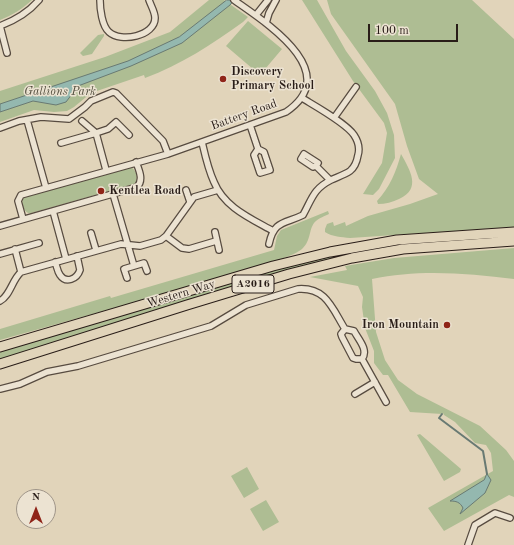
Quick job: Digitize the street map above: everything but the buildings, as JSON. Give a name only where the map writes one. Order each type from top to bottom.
[{"type":"main road","name":"Western Way","points":[[0,347],[266,269],[330,252],[397,240],[514,232]]},
{"type":"main road","name":"Western Way","points":[[0,364],[187,304],[289,274],[352,258],[403,249],[514,241]]},
{"type":"street","points":[[8,53],[0,26],[16,19],[29,10],[39,0]]},
{"type":"street","points":[[100,0],[101,13],[106,28],[110,33],[115,36],[133,37],[146,33],[154,24],[155,18],[149,0]]},
{"type":"street","points":[[256,15],[268,0]]},
{"type":"street","points":[[266,23],[269,13],[276,0]]},
{"type":"street","points":[[236,2],[256,15],[291,46],[304,67],[306,82],[305,91],[302,98],[334,118],[353,134],[357,140],[359,148],[356,164],[351,170],[346,174],[330,180],[311,196],[303,215],[287,220],[278,225],[273,231],[270,244]]},
{"type":"street","points":[[334,118],[356,87]]},
{"type":"street","points":[[0,128],[41,117],[69,119],[91,101],[116,92],[163,141],[168,154]]},
{"type":"street","name":"Battery Road","points":[[23,219],[18,201],[21,194],[168,154],[286,112],[295,106],[302,98]]},
{"type":"street","points":[[27,120],[46,188]]},
{"type":"street","points":[[82,121],[96,133],[106,170]]},
{"type":"street","points":[[62,143],[108,129],[116,122],[129,135]]},
{"type":"street","points":[[250,125],[258,149]]},
{"type":"street","points":[[202,142],[213,181],[228,203],[273,231]]},
{"type":"street","points":[[0,226],[137,186],[141,180],[136,162]]},
{"type":"street","points":[[316,166],[330,180]]},
{"type":"street","points":[[186,190],[190,202]]},
{"type":"street","points":[[0,301],[4,299],[21,272],[121,244],[140,246],[164,239],[194,197],[218,190]]},
{"type":"street","points":[[113,194],[134,266]]},
{"type":"street","points":[[52,211],[66,259]]},
{"type":"street","points":[[215,232],[219,250]]},
{"type":"street","points":[[91,233],[96,250]]},
{"type":"street","points":[[166,236],[182,248],[189,249],[216,241]]},
{"type":"street","points":[[0,254],[39,243]]},
{"type":"street","points":[[15,249],[21,272]]},
{"type":"street","points":[[55,262],[60,275],[67,280],[71,280],[75,278],[80,270],[77,256]]},
{"type":"street","points":[[127,278],[124,269],[144,263],[147,271]]},
{"type":"street","points":[[0,388],[20,384],[47,372],[78,366],[211,326],[246,305],[298,289],[306,289],[319,293],[330,304],[344,329],[342,337],[353,358],[362,359]]},
{"type":"street","points":[[344,329],[354,331],[365,350],[365,354],[362,359]]},
{"type":"street","points":[[362,359],[386,402]]},
{"type":"street","points":[[355,394],[375,382]]},
{"type":"street","points":[[468,545],[475,525],[495,513],[510,518]]},
{"type":"green space","points":[[0,0],[32,0],[17,12],[0,20]]},
{"type":"green space","name":"Gallions Park","points":[[209,0],[224,0],[248,17],[208,46],[158,73],[145,78],[144,75],[91,93],[67,111],[54,112],[34,110],[0,122],[0,91],[105,57],[170,32]]},
{"type":"green space","points":[[302,0],[317,0],[346,51],[375,91],[387,113],[394,135],[395,158],[379,189],[373,195],[363,194],[382,163],[387,133],[384,123],[353,81]]},
{"type":"green space","points":[[327,0],[472,0],[514,39],[514,227],[350,238],[334,236],[325,232],[327,224],[333,222],[334,226],[345,222],[346,226],[368,216],[438,194],[419,179],[407,146],[395,104],[331,14]]},
{"type":"green space","points":[[248,21],[282,49],[260,75],[226,46]]},
{"type":"green space","points":[[104,34],[92,54],[83,56],[80,53],[98,35]]},
{"type":"green space","points":[[401,154],[408,166],[412,179],[410,190],[406,195],[397,200],[378,204],[377,201],[386,190],[392,179]]},
{"type":"green space","points":[[131,167],[137,176],[137,180],[134,184],[31,213],[26,212],[23,208],[22,203],[24,196]]},
{"type":"green space","points":[[328,211],[329,214],[316,221],[312,227],[305,246],[298,252],[287,257],[257,268],[0,340],[0,329],[110,296],[111,298],[274,250],[277,236],[281,230]]},
{"type":"green space","points":[[514,234],[514,237],[367,250],[316,262],[269,275],[0,361],[0,350],[315,259],[398,244]]},
{"type":"green space","points":[[514,248],[514,279],[478,275],[425,273],[372,279],[376,332],[385,360],[398,380],[417,394],[480,426],[506,450],[514,461],[514,497],[509,495],[444,531],[428,508],[493,471],[491,453],[486,445],[475,443],[455,422],[443,413],[410,412],[388,375],[383,375],[374,363],[374,351],[365,328],[362,307],[363,297],[358,286],[310,277],[347,270],[345,266],[394,258]]},
{"type":"green space","points":[[420,434],[461,469],[460,472],[444,481],[417,435]]},
{"type":"green space","points":[[247,467],[259,489],[244,498],[231,476]]},
{"type":"green space","points":[[266,500],[279,522],[263,531],[250,509]]},
{"type":"water","points":[[227,0],[234,0],[230,5],[182,43],[131,66],[78,86],[66,102],[56,105],[33,101],[0,112],[0,104],[128,61],[179,37]]},
{"type":"water","points":[[487,474],[491,480],[485,493],[460,514],[463,508],[461,504],[450,501],[484,480]]},
{"type":"waterway","points":[[442,414],[439,418],[483,451],[487,474]]},
{"type":"place","name":"Discovery Primary School","points":[[223,79]]},
{"type":"place","name":"Kentlea Road","points":[[101,191]]},
{"type":"place","name":"Iron Mountain","points":[[447,325]]}]
